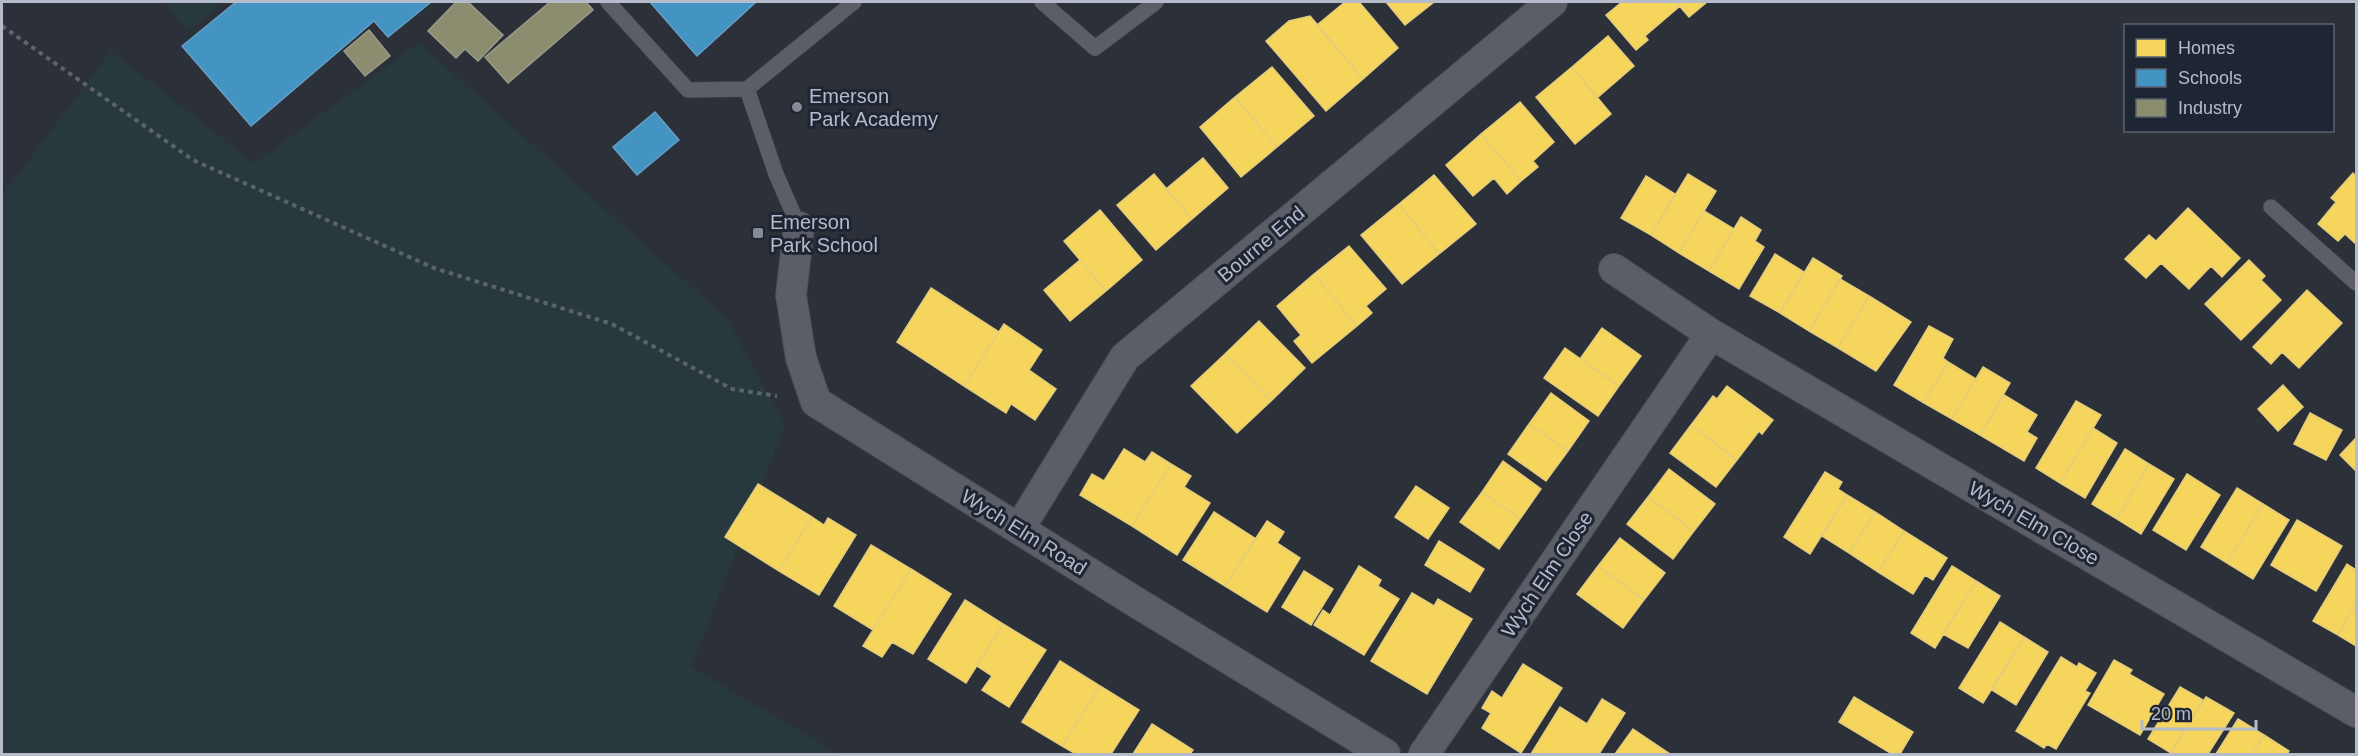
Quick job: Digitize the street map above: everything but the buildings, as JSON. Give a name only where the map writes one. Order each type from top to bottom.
[{"type":"street","name":"Bourne End","points":[[1019,529],[1125,357],[1552,2]]},
{"type":"street","points":[[799,227],[791,295],[801,358],[816,402]]},
{"type":"street","name":"Wych Elm Close","points":[[1614,269],[1711,334],[2356,712]]},
{"type":"street","name":"Wych Elm Close","points":[[1424,754],[1711,334]]},
{"type":"street","name":"Wych Elm Road","points":[[816,402],[1385,754]]},
{"type":"lane","points":[[608,2],[688,90],[747,89],[854,2]]},
{"type":"lane","points":[[1042,2],[1095,48],[1156,2]]},
{"type":"lane","points":[[747,89],[776,174],[799,227]]},
{"type":"lane","points":[[2271,207],[2356,284]]},
{"type":"path","points":[[2,26],[193,160],[434,268],[612,324],[732,389],[816,402]]},
{"type":"shaded area","points":[[163,2],[223,2],[188,31]]},
{"type":"shaded area","points":[[419,43],[726,318],[785,425],[691,667],[839,754],[2,754],[2,196],[111,51],[254,163]]},
{"type":"place","name":"Emerson Park Academy","points":[[797,107]]},
{"type":"place","name":"Emerson Park School","points":[[758,233]]}]
